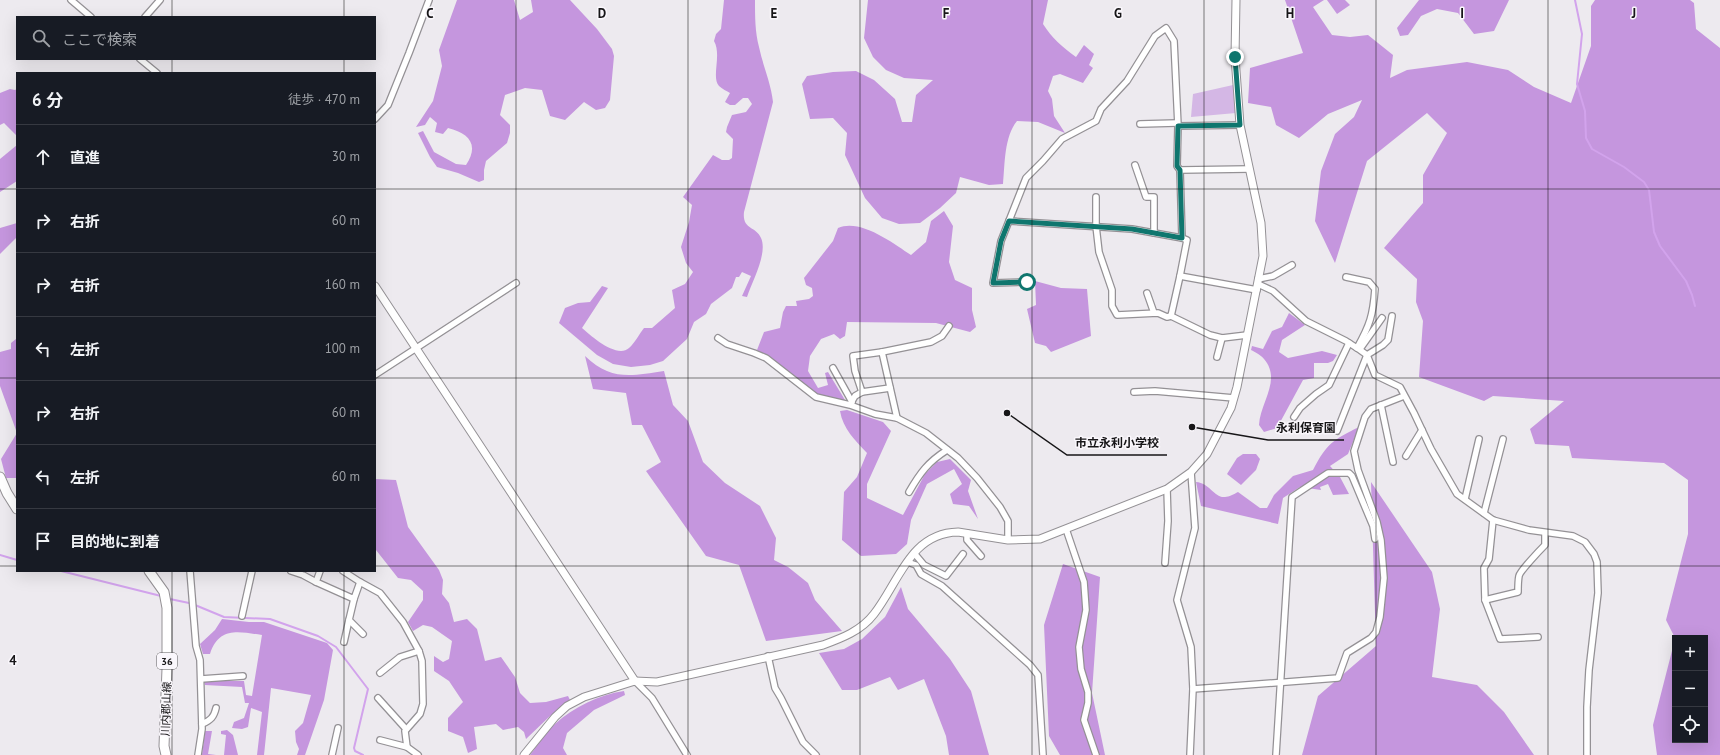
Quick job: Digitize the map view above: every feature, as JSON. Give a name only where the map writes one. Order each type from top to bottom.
[{"type":"main road","points":[[0,477],[9,497],[16,508]]},
{"type":"main road","name":"川内郡山線","points":[[150,572],[164,592],[167,608],[167,669],[164,746],[166,755]]},
{"type":"street","points":[[71,0],[90,16]]},
{"type":"street","points":[[146,16],[160,0]]},
{"type":"street","points":[[376,118],[388,105],[429,0]]},
{"type":"street","points":[[524,755],[555,717],[567,706],[584,697],[635,681],[657,682],[768,656],[823,645],[845,637],[861,627],[874,614],[914,553],[927,541],[941,534],[950,532],[967,533],[1008,540],[1040,539],[1167,488],[1191,472],[1207,454],[1231,408],[1263,256],[1260,223],[1240,125],[1235,57],[1236,0]]},
{"type":"street","points":[[1027,282],[993,283],[1001,241],[1026,178],[1043,162],[1062,139],[1096,121],[1101,109],[1127,81],[1155,36],[1166,28],[1174,42],[1178,124],[1177,166],[1180,170],[1182,238]]},
{"type":"street","points":[[141,60],[155,72]]},
{"type":"street","points":[[1140,124],[1240,125]]},
{"type":"street","points":[[1135,165],[1146,197],[1154,197],[1154,233]]},
{"type":"street","points":[[1180,170],[1249,169]]},
{"type":"street","points":[[1096,197],[1096,226],[1099,252],[1112,290],[1112,306],[1116,315],[1154,313],[1167,317],[1170,316],[1210,335],[1222,338],[1247,335]]},
{"type":"street","points":[[1009,221],[1096,226],[1154,233],[1187,240],[1170,316]]},
{"type":"street","points":[[1258,284],[1292,265]]},
{"type":"street","points":[[1180,276],[1258,284],[1273,291],[1306,321],[1350,343],[1367,355],[1375,376],[1400,387],[1457,494],[1494,520],[1545,533],[1573,536],[1585,542],[1597,562],[1598,593],[1589,670],[1587,755]]},
{"type":"street","points":[[1346,277],[1369,282],[1375,289],[1373,312],[1369,327],[1359,349]]},
{"type":"street","points":[[376,374],[516,283]]},
{"type":"street","points":[[376,288],[635,681],[652,698],[687,755]]},
{"type":"street","points":[[1147,292],[1154,313]]},
{"type":"street","points":[[1337,431],[1367,355],[1388,340],[1392,316]]},
{"type":"street","points":[[1359,349],[1382,318]]},
{"type":"street","points":[[862,392],[855,371],[853,356],[931,342],[942,336],[949,326]]},
{"type":"street","points":[[718,338],[727,344],[766,358],[816,397],[851,404],[875,414],[897,418],[926,434],[958,458],[977,478],[1000,507],[1008,521],[1008,540]]},
{"type":"street","points":[[1217,357],[1222,338]]},
{"type":"street","points":[[1294,417],[1300,408],[1329,385],[1350,343]]},
{"type":"street","points":[[882,352],[897,418]]},
{"type":"street","points":[[833,368],[851,404]]},
{"type":"street","points":[[851,404],[855,396],[862,392],[890,388]]},
{"type":"street","points":[[1134,392],[1155,391],[1234,398]]},
{"type":"street","points":[[1193,689],[1338,678],[1347,653],[1371,638],[1376,632],[1380,617],[1384,578],[1381,540],[1377,522],[1358,470],[1354,451],[1365,417],[1371,409],[1404,396]]},
{"type":"street","points":[[1381,405],[1393,462]]},
{"type":"street","points":[[1406,456],[1422,430]]},
{"type":"street","points":[[1464,499],[1479,439]]},
{"type":"street","points":[[1484,513],[1503,439]]},
{"type":"street","points":[[909,492],[932,459],[947,450]]},
{"type":"street","points":[[1190,755],[1193,689],[1191,647],[1177,600],[1195,528],[1191,472]]},
{"type":"street","points":[[1276,755],[1292,497],[1328,473],[1349,473],[1352,476],[1373,526],[1375,539]]},
{"type":"street","points":[[1165,563],[1168,521],[1167,488]]},
{"type":"street","points":[[1494,520],[1489,559],[1484,568],[1485,600],[1500,639],[1538,638]]},
{"type":"street","points":[[1066,529],[1084,582],[1086,610],[1080,647],[1081,669],[1088,692],[1088,703],[1084,720],[1096,755]]},
{"type":"street","points":[[967,533],[967,540],[982,556]]},
{"type":"street","points":[[1485,600],[1518,592],[1519,574],[1533,559],[1536,552],[1546,545],[1545,533]]},
{"type":"street","points":[[914,553],[924,565],[946,576],[963,554]]},
{"type":"street","points":[[907,562],[916,565],[921,574],[942,586],[1030,665],[1038,675],[1043,755]]},
{"type":"street","points":[[190,572],[196,646],[200,660],[201,678],[202,724],[198,755]]},
{"type":"street","points":[[242,616],[252,572]]},
{"type":"street","points":[[295,572],[354,599]]},
{"type":"street","points":[[316,582],[320,572]]},
{"type":"street","points":[[345,572],[380,592],[403,622],[419,651],[422,661],[423,704],[420,714],[406,729],[405,739],[407,747]]},
{"type":"street","points":[[344,642],[354,599],[360,582]]},
{"type":"street","points":[[350,620],[363,634]]},
{"type":"street","points":[[380,673],[400,657],[419,651]]},
{"type":"street","points":[[768,656],[775,688],[803,742],[816,755]]},
{"type":"street","points":[[201,678],[243,676]]},
{"type":"street","points":[[378,698],[406,729]]},
{"type":"street","points":[[202,724],[211,720],[214,716],[216,708]]},
{"type":"street","points":[[332,755],[338,728]]},
{"type":"street","points":[[380,740],[407,747],[418,755]]},
{"type":"shaded area","points":[[457,0],[514,0],[520,20],[533,12],[531,0],[570,0],[597,29],[612,49],[614,56],[610,100],[605,108],[596,110],[584,102],[565,120],[550,116],[542,90],[525,88],[505,95],[500,115],[510,125],[510,133],[507,143],[486,161],[484,180],[479,182],[458,173],[437,167],[430,157],[418,133],[423,131],[434,152],[456,164],[466,165],[470,158],[472,145],[466,136],[448,128],[443,134],[435,132],[437,123],[430,117],[425,125],[416,127],[433,101],[442,66],[439,50]]},
{"type":"shaded area","points":[[724,0],[755,0],[758,41],[771,88],[773,102],[744,212],[745,222],[759,234],[761,238],[763,244],[761,259],[747,297],[742,296],[751,276],[742,272],[739,277],[736,277],[732,288],[711,304],[706,314],[694,322],[687,339],[663,361],[650,365],[631,367],[613,364],[597,355],[559,323],[565,308],[578,303],[590,302],[602,286],[608,288],[582,328],[591,336],[611,349],[624,351],[631,346],[644,328],[652,328],[675,308],[672,290],[685,284],[693,272],[686,263],[681,247],[689,222],[692,205],[683,197],[713,155],[722,160],[729,160],[732,158],[733,139],[726,132],[727,127],[732,115],[746,112],[752,104],[748,98],[743,98],[735,105],[730,105],[725,102],[730,93],[720,87],[717,82],[717,53],[714,41],[716,34],[721,29]]},
{"type":"shaded area","points":[[868,0],[1048,0],[1043,24],[1050,34],[1076,57],[1084,45],[1094,54],[1089,65],[1093,68],[1083,83],[1060,74],[1053,76],[1048,91],[1052,99],[1054,116],[1065,133],[1038,122],[1017,121],[1007,143],[1003,184],[989,185],[960,177],[956,193],[940,208],[920,223],[899,224],[882,218],[865,198],[845,155],[847,133],[833,118],[810,119],[802,84],[807,76],[833,72],[856,71],[874,80],[895,99],[902,122],[912,122],[916,95],[933,80],[904,78],[886,70],[873,57],[864,38]]},
{"type":"shaded area","points":[[1285,0],[1324,0],[1313,7],[1332,35],[1350,37],[1368,35],[1393,55],[1390,78],[1407,70],[1467,62],[1508,70],[1534,87],[1571,103],[1591,46],[1591,6],[1595,0],[1690,0],[1694,3],[1696,29],[1720,48],[1720,755],[1657,755],[1653,725],[1672,651],[1672,743],[1708,743],[1708,635],[1674,635],[1666,620],[1688,534],[1688,480],[1664,463],[1572,458],[1569,446],[1535,444],[1530,429],[1564,401],[1493,396],[1484,401],[1419,377],[1423,321],[1416,302],[1417,279],[1384,248],[1423,203],[1423,175],[1447,133],[1427,113],[1367,161],[1335,263],[1315,221],[1321,171],[1335,134],[1354,117],[1362,100],[1328,114],[1299,138],[1276,125],[1271,107],[1248,103],[1250,68],[1303,53]]},
{"type":"shaded area","points":[[1327,0],[1345,0],[1350,5],[1337,14]]},
{"type":"shaded area","points":[[1419,0],[1509,0],[1494,31],[1474,34],[1458,13],[1437,9],[1421,16],[1408,35],[1400,36],[1397,28]]},
{"type":"shaded area","points":[[1233,85],[1236,113],[1191,117],[1193,94]]},
{"type":"shaded area","points":[[10,89],[16,90],[16,135],[4,123],[0,125],[0,93]]},
{"type":"shaded area","points":[[16,146],[16,182],[0,192],[0,159]]},
{"type":"shaded area","points":[[944,211],[953,226],[949,262],[955,280],[972,288],[972,310],[976,327],[970,332],[936,323],[847,322],[845,336],[840,339],[834,334],[821,339],[810,356],[808,371],[818,388],[828,385],[825,373],[828,372],[845,400],[841,401],[818,395],[757,350],[764,332],[780,328],[783,312],[786,306],[797,306],[796,301],[809,299],[813,296],[812,288],[806,285],[804,278],[833,241],[838,228],[856,226],[866,229],[876,233],[911,255],[926,242],[931,221]]},
{"type":"shaded area","points":[[16,223],[16,238],[0,254],[0,228]]},
{"type":"shaded area","points":[[1035,281],[1061,288],[1087,289],[1091,336],[1051,352],[1046,346],[1035,343],[1027,309],[1036,305]]},
{"type":"shaded area","points":[[1289,313],[1305,325],[1282,340],[1279,352],[1288,358],[1322,351],[1337,355],[1333,361],[1328,363],[1314,363],[1314,378],[1303,380],[1277,428],[1264,432],[1259,425],[1260,416],[1269,391],[1271,375],[1269,367],[1264,359],[1251,350],[1252,346],[1263,349],[1272,331],[1282,327]]},
{"type":"shaded area","points":[[16,339],[16,430],[0,386],[0,352],[11,349],[11,343]]},
{"type":"shaded area","points":[[585,356],[604,370],[622,375],[664,371],[673,405],[688,421],[703,462],[725,483],[760,506],[776,538],[774,560],[788,567],[808,583],[815,600],[842,631],[766,641],[739,565],[706,556],[646,471],[661,462],[642,425],[632,425],[626,393],[593,389]]},
{"type":"shaded area","points":[[847,410],[883,422],[891,431],[867,484],[867,498],[903,515],[925,474],[937,462],[950,459],[971,480],[968,491],[978,519],[969,506],[953,504],[950,494],[962,484],[954,469],[927,484],[911,520],[907,544],[896,554],[861,556],[842,540],[844,492],[857,477],[867,453],[850,434],[844,423],[840,411]]},
{"type":"shaded area","points":[[1359,427],[1348,454],[1330,466],[1340,477],[1349,494],[1333,495],[1328,484],[1320,487],[1321,490],[1300,487],[1283,498],[1278,524],[1201,506],[1196,482],[1205,485],[1221,497],[1238,492],[1260,508],[1267,508],[1274,495],[1293,476],[1313,470],[1322,454],[1332,443],[1343,435]]},
{"type":"shaded area","points":[[16,435],[16,478],[6,478],[1,459]]},
{"type":"shaded area","points":[[1243,454],[1256,454],[1260,459],[1256,470],[1241,485],[1227,474],[1237,458]]},
{"type":"shaded area","points":[[376,479],[396,480],[408,527],[439,570],[443,580],[442,594],[449,603],[454,622],[467,619],[477,629],[485,661],[501,657],[515,677],[520,693],[530,703],[546,702],[568,696],[570,700],[549,717],[526,739],[524,732],[518,727],[503,730],[496,724],[474,727],[477,749],[468,753],[463,737],[448,731],[448,718],[463,702],[449,681],[434,671],[434,656],[443,662],[449,659],[452,641],[432,627],[423,625],[413,631],[408,622],[423,600],[423,591],[411,580],[398,578],[376,550]]},
{"type":"shaded area","points":[[1371,482],[1432,572],[1440,609],[1432,677],[1477,685],[1504,712],[1534,755],[1302,755],[1318,696],[1376,646]]},
{"type":"shaded area","points":[[1063,564],[1100,577],[1092,693],[1105,755],[1060,755],[1049,736],[1044,625]]},
{"type":"shaded area","points":[[901,587],[908,609],[950,659],[971,691],[989,755],[949,755],[946,736],[924,679],[898,690],[890,677],[857,690],[842,690],[819,653],[844,649],[862,639],[885,617]]},
{"type":"shaded area","points":[[222,619],[264,622],[327,643],[333,650],[324,700],[305,755],[297,755],[299,749],[296,742],[295,731],[303,723],[311,695],[271,688],[264,755],[257,755],[262,712],[251,708],[248,727],[242,729],[232,728],[234,722],[244,718],[249,703],[245,703],[242,687],[205,685],[204,681],[244,681],[246,695],[252,696],[262,635],[238,632],[224,635],[214,645],[210,654],[203,654],[200,644],[215,630]]},
{"type":"shaded area","points":[[624,691],[625,695],[594,710],[567,733],[563,748],[567,755],[530,755],[552,727],[570,712],[605,695]]},
{"type":"shaded area","points":[[227,730],[233,735],[238,755],[224,755],[226,735],[221,734],[221,731]]},
{"type":"shaded area","points":[[205,731],[212,731],[208,754],[216,755],[202,755]]},
{"type":"waterway","points":[[1575,0],[1582,34],[1577,84],[1585,111],[1586,138],[1592,149],[1624,167],[1644,182],[1649,190],[1654,232],[1660,246],[1686,281],[1695,306]]},
{"type":"waterway","points":[[0,555],[16,560]]},
{"type":"waterway","points":[[65,572],[161,596]]},
{"type":"waterway","points":[[170,599],[189,603]]},
{"type":"waterway","points":[[195,605],[224,617],[270,619],[318,636],[336,647],[368,689],[354,748],[355,751],[363,755]]},
{"type":"place","name":"市立永利小学校","points":[[1007,413]]},
{"type":"place","name":"永利保育園","points":[[1192,427]]},
{"type":"route","points":[[1027,282],[993,283],[1001,241],[1009,221],[1132,229],[1182,238],[1180,170],[1177,166],[1178,126],[1240,125],[1235,57]]}]
